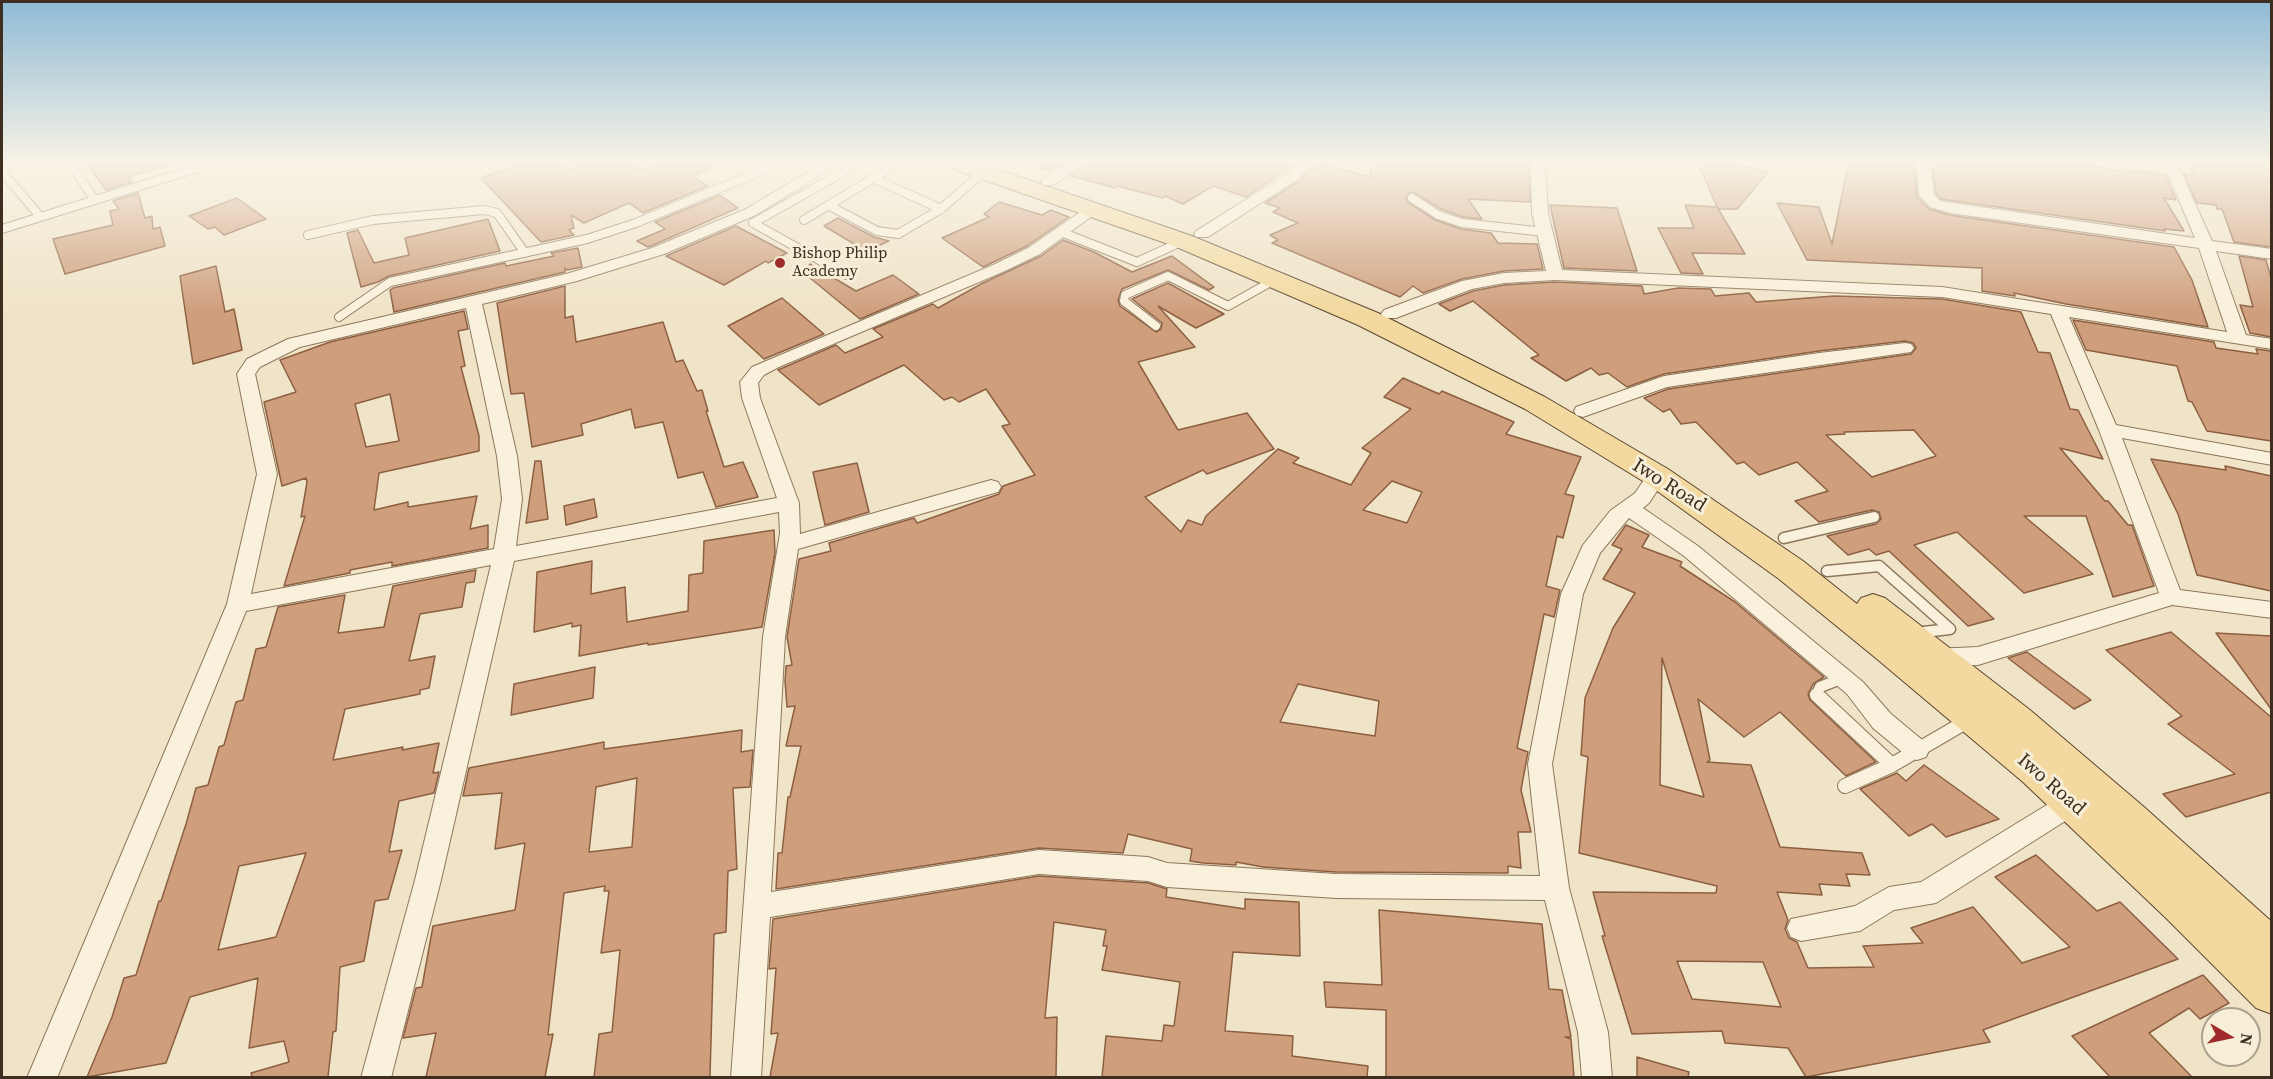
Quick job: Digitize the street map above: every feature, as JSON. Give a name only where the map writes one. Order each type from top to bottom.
[{"type":"main road","name":"Iwo Road","points":[[1092,211],[1192,238],[1276,279],[1368,318],[1535,403],[1657,476],[1791,570],[1933,650],[1972,718],[2072,803],[2181,904],[2271,993]]},
{"type":"main road","name":"Iwo Road","points":[[1123,211],[1334,288],[1446,339],[1583,411],[1698,481],[1784,538],[1933,650],[2130,819],[2271,951]]},
{"type":"street","points":[[42,1077],[238,604],[267,474],[246,374],[253,363],[294,343],[571,278],[658,251],[752,211]]},
{"type":"street","points":[[746,1077],[774,637],[788,544],[789,502],[751,398],[749,382],[758,371],[999,268],[1034,250],[1090,211]]},
{"type":"street","points":[[1192,238],[1236,211]]},
{"type":"street","points":[[1540,211],[1555,275]]},
{"type":"street","points":[[1974,211],[2271,254]]},
{"type":"street","points":[[2191,211],[2238,337]]},
{"type":"street","points":[[1390,314],[1468,285],[1504,278],[1555,275],[1942,292],[2271,344]]},
{"type":"street","points":[[376,1077],[428,880],[504,556],[512,499],[508,466],[473,300]]},
{"type":"street","points":[[2057,309],[2109,430],[2172,597]]},
{"type":"street","points":[[1583,411],[1664,382],[1819,358],[1905,348]]},
{"type":"street","points":[[2109,430],[2271,459]]},
{"type":"street","points":[[1596,1077],[1593,1032],[1555,888],[1540,764],[1572,594],[1590,550],[1617,516],[1642,498],[1657,476]]},
{"type":"street","points":[[788,544],[991,487]]},
{"type":"street","points":[[238,604],[789,502]]},
{"type":"street","points":[[1629,508],[1691,551],[1855,688],[1882,721],[1917,750]]},
{"type":"street","points":[[1933,650],[1978,656],[2172,597],[2271,610]]},
{"type":"street","points":[[1801,928],[1860,918],[1889,899],[1926,894],[2072,803]]},
{"type":"street","points":[[756,907],[1039,862],[1148,869],[1167,875],[1336,886],[1555,888]]},
{"type":"lane","points":[[36,211],[39,215]]},
{"type":"lane","points":[[2,229],[52,211]]},
{"type":"lane","points":[[308,235],[373,220],[469,211]]},
{"type":"lane","points":[[490,211],[497,213],[525,253]]},
{"type":"lane","points":[[339,316],[390,282],[587,239],[664,211]]},
{"type":"lane","points":[[774,211],[753,223],[846,275]]},
{"type":"lane","points":[[804,220],[820,211]]},
{"type":"lane","points":[[841,211],[886,234],[898,234],[937,211]]},
{"type":"lane","points":[[1432,211],[1462,224],[1545,232]]},
{"type":"lane","points":[[1061,232],[1137,262],[1192,238]]},
{"type":"lane","points":[[1156,326],[1124,301],[1125,294],[1168,276],[1228,306],[1276,279]]},
{"type":"lane","points":[[1784,538],[1874,517]]},
{"type":"lane","points":[[1827,571],[1880,566],[1933,650]]},
{"type":"lane","points":[[1843,678],[1820,687],[1816,696],[1892,765]]},
{"type":"lane","points":[[1845,786],[1892,765],[1972,718]]},
{"type":"building","points":[[110,211],[143,211],[145,218],[152,216],[153,229],[160,227],[165,246],[65,274],[53,239],[113,225]]},
{"type":"building","points":[[201,211],[255,211],[266,219],[224,235],[215,227],[208,229],[189,216]]},
{"type":"building","points":[[512,211],[610,211],[584,223],[571,215],[574,228],[569,230],[574,235],[541,242]]},
{"type":"building","points":[[681,211],[730,211],[648,247],[637,241],[665,229],[655,222]]},
{"type":"building","points":[[987,211],[1030,211],[1042,215],[1054,211],[1069,217],[1027,246],[983,267],[942,238],[989,217],[984,214]]},
{"type":"building","points":[[1422,211],[1435,220],[1461,229],[1491,233],[1498,243],[1537,244],[1543,269],[1504,271],[1462,279],[1423,293],[1413,286],[1400,297],[1272,243],[1278,240],[1270,235],[1298,223],[1273,212]]},
{"type":"building","points":[[1447,211],[1477,211],[1482,219],[1463,217]]},
{"type":"building","points":[[1551,211],[1618,211],[1637,271],[1564,268]]},
{"type":"building","points":[[1687,211],[1720,211],[1745,254],[1692,253],[1703,274],[1681,273],[1658,228],[1694,228]]},
{"type":"building","points":[[1781,211],[1821,211],[1832,244],[1839,211],[1937,211],[2174,247],[2192,280],[2208,327],[2066,304],[2014,293],[2015,296],[1982,291],[1982,268],[1807,260]]},
{"type":"building","points":[[2027,211],[2172,211],[2184,231],[2164,229],[2165,231]]},
{"type":"building","points":[[2223,211],[2271,211],[2271,247],[2234,242]]},
{"type":"building","points":[[838,218],[874,237],[889,241],[866,251],[824,226]]},
{"type":"building","points":[[488,219],[500,251],[389,276],[361,287],[347,233],[358,230],[374,263],[409,255],[405,238]]},
{"type":"building","points":[[736,226],[787,253],[768,263],[766,261],[724,285],[666,256]]},
{"type":"building","points":[[1063,240],[1094,252],[1132,272],[1172,256],[1214,287],[1209,290],[1168,270],[1122,289],[1118,300],[1120,306],[1156,332],[1161,329],[1162,323],[1132,299],[1168,283],[1224,314],[1196,328],[1158,306],[1195,347],[1138,362],[1178,430],[1247,413],[1274,449],[1207,474],[1203,470],[1145,497],[1181,532],[1188,520],[1202,525],[1206,516],[1278,449],[1299,458],[1293,463],[1351,485],[1371,453],[1362,448],[1411,409],[1384,397],[1403,378],[1439,394],[1442,391],[1514,422],[1506,434],[1581,457],[1565,494],[1574,496],[1563,538],[1557,536],[1546,586],[1560,590],[1554,617],[1544,614],[1517,748],[1528,752],[1521,790],[1531,832],[1518,832],[1521,868],[1508,866],[1508,873],[1336,872],[1263,867],[1236,862],[1236,865],[1203,863],[1190,861],[1192,849],[1128,834],[1123,853],[1039,848],[776,889],[778,853],[782,853],[788,797],[790,797],[801,746],[786,746],[795,706],[787,707],[785,681],[786,666],[792,665],[787,637],[799,559],[831,551],[829,543],[914,518],[917,523],[999,494],[1003,486],[1035,475],[1002,426],[1010,424],[986,389],[959,402],[952,397],[944,400],[904,365],[819,405],[778,370],[836,345],[845,353],[883,337],[873,329],[933,304],[938,308],[981,284],[1041,256]],"holes":[[[1392,481],[1422,492],[1407,523],[1363,510]],[[1298,684],[1379,701],[1375,736],[1280,722]]]},
{"type":"building","points":[[578,248],[582,267],[567,270],[565,268],[565,272],[394,312],[390,290],[393,288],[505,263],[506,266],[554,256],[551,253]]},
{"type":"building","points":[[2239,256],[2266,260],[2271,278],[2271,337],[2250,333],[2240,305],[2253,307]]},
{"type":"building","points":[[810,264],[856,291],[893,275],[919,294],[860,319],[804,273]]},
{"type":"building","points":[[216,266],[225,312],[234,309],[242,350],[193,364],[180,276]]},
{"type":"building","points":[[1555,282],[1642,286],[1644,294],[1678,288],[1711,289],[1715,296],[1749,293],[1756,302],[1834,296],[1942,299],[2021,312],[2038,352],[2050,353],[2070,409],[2078,410],[2103,459],[2060,448],[2105,501],[2108,501],[2128,525],[2132,525],[2154,586],[2113,597],[2086,516],[2024,516],[2093,574],[2024,593],[1957,532],[1914,545],[1994,619],[1968,626],[1889,551],[1876,555],[1869,549],[1848,555],[1827,536],[1876,524],[1881,519],[1879,512],[1872,510],[1819,522],[1795,501],[1828,491],[1797,462],[1759,475],[1744,462],[1737,464],[1696,422],[1681,424],[1670,409],[1663,412],[1644,398],[1668,389],[1911,354],[1916,348],[1913,343],[1905,341],[1819,351],[1664,374],[1627,387],[1608,373],[1599,375],[1591,368],[1566,381],[1531,358],[1539,355],[1473,301],[1450,311],[1439,304],[1473,291],[1504,285]],"holes":[[[1914,430],[1936,456],[1872,477],[1826,435],[1845,434],[1844,432]]]},
{"type":"building","points":[[565,286],[565,318],[573,316],[576,342],[663,322],[676,362],[683,360],[697,391],[702,390],[708,411],[706,411],[724,467],[743,462],[758,497],[716,507],[703,472],[678,478],[663,422],[635,428],[631,409],[581,424],[583,435],[532,447],[524,393],[511,394],[497,303]]},
{"type":"building","points":[[782,298],[824,334],[764,359],[728,326]]},
{"type":"building","points":[[464,311],[468,329],[458,331],[465,366],[461,367],[479,436],[479,451],[379,473],[374,510],[408,502],[408,507],[477,496],[470,529],[488,525],[488,548],[392,566],[392,562],[284,586],[305,516],[301,517],[307,482],[306,478],[282,486],[264,402],[296,392],[280,360],[330,342]],"holes":[[[390,394],[399,441],[366,447],[355,404]]]},
{"type":"building","points":[[2073,320],[2214,342],[2216,348],[2258,354],[2256,349],[2271,351],[2271,441],[2207,431],[2192,402],[2188,401],[2177,366],[2086,350]]},
{"type":"building","points":[[2151,459],[2226,470],[2225,466],[2271,476],[2271,591],[2197,575],[2178,514]]},
{"type":"building","points":[[535,461],[541,461],[548,519],[526,523]]},
{"type":"building","points":[[857,463],[869,512],[825,525],[813,472]]},
{"type":"building","points":[[594,499],[597,517],[566,525],[564,506]]},
{"type":"building","points":[[1626,525],[1649,535],[1642,547],[1682,562],[1680,566],[1735,602],[1824,677],[1813,684],[1808,694],[1810,700],[1876,762],[1846,776],[1780,712],[1744,737],[1698,699],[1710,760],[1707,762],[1751,765],[1780,847],[1862,853],[1870,875],[1846,874],[1850,886],[1819,884],[1822,895],[1777,892],[1788,920],[1785,929],[1789,938],[1797,942],[1808,968],[1874,967],[1863,946],[1923,943],[1911,928],[1973,907],[2022,963],[2070,947],[1995,877],[2036,855],[2097,911],[2120,902],[2178,959],[1983,1030],[1990,1042],[1806,1077],[1788,1048],[1725,1043],[1722,1031],[1632,1034],[1602,936],[1605,936],[1593,892],[1716,893],[1717,886],[1579,853],[1588,757],[1581,755],[1585,698],[1613,628],[1635,593],[1603,579],[1622,549],[1612,545]],"holes":[[[1662,658],[1696,770],[1704,797],[1660,785]],[[1677,961],[1763,962],[1781,1007],[1692,999]]]},
{"type":"building","points":[[774,530],[775,553],[762,627],[648,645],[648,643],[579,656],[581,625],[572,627],[572,623],[534,632],[537,572],[592,561],[591,594],[625,587],[627,622],[688,611],[689,575],[703,573],[704,541]]},
{"type":"building","points":[[476,570],[474,582],[466,583],[462,607],[420,614],[409,661],[435,656],[429,688],[420,690],[420,694],[345,709],[333,760],[439,743],[433,773],[439,772],[434,793],[399,801],[389,852],[402,850],[388,899],[375,901],[364,961],[340,967],[336,1031],[333,1032],[328,1077],[252,1077],[251,1073],[289,1062],[284,1041],[249,1048],[258,978],[190,997],[166,1063],[87,1077],[112,1017],[124,978],[136,975],[196,788],[208,785],[219,747],[224,745],[236,702],[243,700],[256,649],[266,647],[278,607],[345,595],[338,633],[384,627],[393,586]],"holes":[[[306,853],[276,937],[218,950],[239,866]]]},
{"type":"building","points":[[2171,632],[2271,717],[2271,792],[2186,817],[2163,794],[2235,774],[2168,724],[2182,716],[2106,650]]},
{"type":"building","points":[[2216,633],[2271,636],[2271,709]]},
{"type":"building","points":[[2027,652],[2091,700],[2074,709],[2008,658]]},
{"type":"building","points":[[595,667],[593,698],[511,715],[514,684]]},
{"type":"building","points":[[742,730],[741,752],[753,750],[750,787],[733,788],[737,869],[728,871],[726,932],[714,934],[710,1077],[594,1077],[599,1034],[612,1032],[620,950],[601,953],[609,891],[604,891],[605,886],[564,893],[548,1035],[553,1034],[545,1077],[426,1077],[436,1033],[403,1038],[416,988],[422,987],[433,926],[515,910],[525,843],[495,849],[502,793],[463,796],[469,768],[604,742],[604,749]],"holes":[[[637,778],[632,847],[589,852],[596,787]]]},
{"type":"building","points":[[1924,765],[1999,819],[1946,837],[1932,824],[1909,836],[1860,789],[1897,773],[1906,781]]},
{"type":"building","points":[[1039,876],[1148,883],[1167,889],[1166,897],[1245,909],[1245,899],[1299,902],[1300,956],[1233,952],[1225,1031],[1293,1036],[1292,1056],[1368,1066],[1367,1077],[1102,1077],[1106,1036],[1162,1041],[1164,1025],[1174,1026],[1180,982],[1102,970],[1107,946],[1103,946],[1106,930],[1054,922],[1045,1018],[1057,1017],[1056,1077],[770,1077],[778,1033],[771,1034],[776,968],[769,969],[773,919]]},
{"type":"building","points":[[1379,910],[1542,924],[1549,989],[1562,990],[1571,1037],[1565,1037],[1571,1039],[1574,1077],[1386,1077],[1386,1010],[1326,1007],[1324,982],[1382,985]]},
{"type":"building","points":[[2203,975],[2229,1003],[2222,1007],[2201,1007],[2200,1019],[2189,1008],[2149,1033],[2192,1077],[2110,1077],[2072,1036]]},
{"type":"building","points":[[1637,1057],[1689,1072],[1688,1077],[1637,1077]]},
{"type":"place","name":"Bishop Philip Academy","points":[[780,263]]}]
